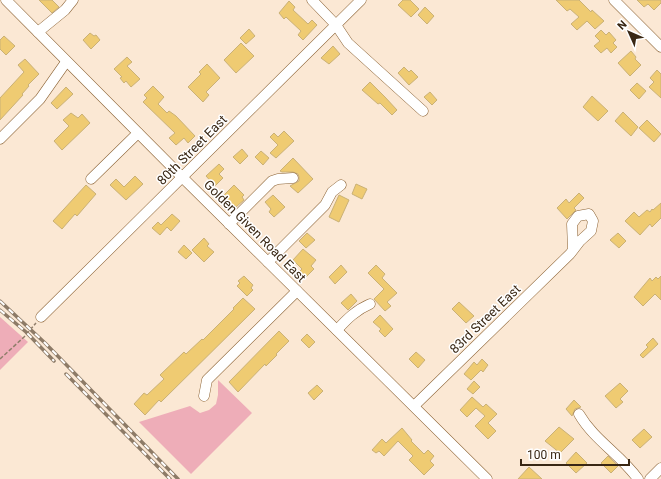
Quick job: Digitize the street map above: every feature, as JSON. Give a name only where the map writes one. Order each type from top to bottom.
[{"type":"street","name":"Golden Given Road East","points":[[6,0],[66,62],[487,479]]},
{"type":"street","points":[[38,32],[65,10],[73,0]]},
{"type":"street","points":[[312,0],[336,25],[348,43],[423,111]]},
{"type":"street","name":"80th Street East","points":[[41,317],[361,0]]},
{"type":"street","points":[[614,0],[661,46]]},
{"type":"street","points":[[0,139],[40,99],[66,62]]},
{"type":"street","points":[[91,179],[138,133]]},
{"type":"street","points":[[229,224],[272,181],[293,178]]},
{"type":"street","points":[[268,262],[325,205],[332,192],[341,185]]},
{"type":"street","name":"83rd Street East","points":[[414,406],[573,249]]},
{"type":"street","points":[[204,396],[207,380],[297,291]]},
{"type":"street","points":[[337,330],[353,313],[370,304]]},
{"type":"street","points":[[579,414],[586,425],[608,448],[624,461],[638,479]]},
{"type":"street","points":[[650,479],[661,468]]},
{"type":"path","points":[[0,359],[24,337],[41,317]]},
{"type":"shaded area","points":[[0,317],[28,342],[0,370]]},
{"type":"shaded area","points":[[218,380],[252,413],[191,474],[139,422],[190,406],[200,413],[209,410],[216,404],[218,395]]},
{"type":"building","points":[[39,0],[52,0],[59,7],[52,13]]},
{"type":"building","points":[[403,0],[410,0],[419,9],[411,17],[398,5]]},
{"type":"building","points":[[556,0],[579,0],[591,12],[592,10],[604,21],[595,29],[587,21],[577,30],[571,24],[579,17],[570,9],[567,11]]},
{"type":"building","points":[[637,0],[661,0],[661,3],[654,10],[648,4],[644,7]]},
{"type":"building","points":[[289,1],[295,7],[293,10],[308,24],[312,20],[317,25],[303,40],[298,35],[301,31],[286,17],[284,19],[279,13]]},
{"type":"building","points":[[425,7],[434,16],[427,24],[418,15]]},
{"type":"building","points":[[249,29],[255,36],[246,44],[240,38]]},
{"type":"building","points":[[601,30],[606,35],[609,32],[616,40],[613,43],[617,47],[611,53],[607,48],[601,53],[594,46],[600,41],[595,36]]},
{"type":"building","points":[[90,33],[94,36],[96,35],[100,40],[91,49],[83,40]]},
{"type":"building","points":[[4,36],[15,46],[6,55],[0,49],[0,40]]},
{"type":"building","points":[[241,43],[254,56],[236,73],[224,60]]},
{"type":"building","points":[[333,46],[340,54],[329,64],[321,58]]},
{"type":"building","points":[[631,51],[636,57],[635,59],[641,65],[630,76],[618,63]]},
{"type":"building","points":[[127,57],[132,62],[127,66],[140,79],[131,87],[126,81],[124,83],[120,78],[122,77],[114,69]]},
{"type":"building","points":[[25,59],[39,74],[28,85],[29,86],[22,94],[23,95],[0,120],[0,98],[24,72],[18,65]]},
{"type":"building","points":[[207,64],[220,78],[206,92],[209,95],[203,102],[188,87],[201,74],[199,72]]},
{"type":"building","points":[[404,67],[409,72],[411,70],[418,77],[409,85],[398,73]]},
{"type":"building","points":[[657,70],[661,74],[661,98],[649,87],[654,82],[650,78]]},
{"type":"building","points":[[370,82],[397,110],[392,115],[380,103],[378,104],[362,90]]},
{"type":"building","points":[[637,83],[646,91],[639,99],[630,90]]},
{"type":"building","points":[[153,86],[164,97],[158,104],[167,113],[169,111],[176,116],[195,136],[188,143],[184,138],[176,145],[169,138],[175,133],[143,102],[147,98],[144,95]]},
{"type":"building","points":[[66,87],[73,94],[57,109],[51,103]]},
{"type":"building","points":[[430,92],[437,100],[432,105],[424,97]]},
{"type":"building","points":[[592,96],[608,111],[598,121],[583,107]]},
{"type":"building","points":[[623,112],[638,127],[631,136],[615,121]]},
{"type":"building","points":[[71,113],[78,118],[82,114],[90,123],[62,150],[54,141],[69,126],[63,120]]},
{"type":"building","points":[[647,120],[661,134],[654,142],[639,128]]},
{"type":"building","points":[[284,131],[294,141],[276,158],[270,153],[278,145],[270,137],[274,133],[278,137]]},
{"type":"building","points":[[242,149],[248,156],[240,164],[233,157]]},
{"type":"building","points":[[261,151],[269,158],[263,165],[255,157]]},
{"type":"building","points":[[293,158],[313,179],[298,193],[290,186],[299,181],[298,174],[280,171]]},
{"type":"building","points":[[219,164],[224,169],[219,174],[223,178],[215,186],[206,176]]},
{"type":"building","points":[[135,176],[143,184],[126,200],[110,185],[116,179],[124,187]]},
{"type":"building","points":[[356,184],[367,189],[362,199],[352,194]]},
{"type":"building","points":[[86,185],[96,194],[77,216],[75,214],[62,229],[53,221]]},
{"type":"building","points":[[234,185],[244,195],[242,197],[244,200],[236,207],[223,196]]},
{"type":"building","points":[[579,193],[584,198],[574,208],[576,210],[567,219],[557,208],[566,199],[569,203]]},
{"type":"building","points":[[273,195],[285,207],[274,217],[269,212],[271,209],[265,202]]},
{"type":"building","points":[[339,195],[349,200],[339,222],[329,217]]},
{"type":"building","points":[[661,203],[661,218],[652,227],[650,224],[640,235],[625,221],[634,212],[639,217],[647,210],[650,212]]},
{"type":"building","points":[[172,214],[180,221],[171,231],[167,227],[160,235],[152,228],[158,222],[161,225]]},
{"type":"building","points":[[307,233],[315,240],[306,248],[299,241]]},
{"type":"building","points":[[618,233],[626,241],[619,248],[610,240]]},
{"type":"building","points":[[204,238],[209,244],[207,246],[214,252],[204,262],[192,250]]},
{"type":"building","points":[[184,245],[192,253],[186,259],[178,252]]},
{"type":"building","points":[[303,249],[316,260],[311,266],[314,269],[306,277],[300,271],[302,269],[293,260]]},
{"type":"building","points":[[341,265],[347,272],[335,284],[329,277]]},
{"type":"building","points":[[376,265],[385,274],[382,278],[397,293],[387,302],[391,306],[385,311],[374,299],[384,289],[368,273]]},
{"type":"building","points":[[244,276],[253,285],[251,288],[253,290],[247,296],[237,286],[240,283],[238,281]]},
{"type":"building","points":[[661,276],[661,300],[655,294],[643,306],[634,297],[650,278],[652,281],[656,277],[658,279]]},
{"type":"building","points":[[351,294],[357,301],[348,310],[341,303]]},
{"type":"building","points":[[243,298],[255,309],[161,402],[159,400],[145,415],[134,404],[144,393],[147,395],[164,379],[160,375],[184,352],[186,354],[202,339],[203,340]]},
{"type":"building","points":[[459,302],[474,316],[466,323],[452,309]]},
{"type":"building","points":[[380,315],[393,329],[385,337],[379,331],[381,329],[373,322]]},
{"type":"building","points":[[279,331],[289,341],[266,366],[265,364],[238,392],[229,382]]},
{"type":"building","points":[[307,334],[315,342],[309,348],[301,340]]},
{"type":"building","points":[[653,338],[658,344],[643,358],[640,355],[648,347],[646,345]]},
{"type":"building","points":[[416,352],[425,360],[418,368],[409,359]]},
{"type":"building","points":[[482,359],[488,365],[483,372],[481,370],[471,380],[464,374],[474,362],[477,365]]},
{"type":"building","points":[[474,381],[480,387],[473,394],[467,389]]},
{"type":"building","points":[[620,383],[628,391],[620,399],[623,402],[616,408],[605,396]]},
{"type":"building","points":[[317,385],[323,391],[314,400],[308,393]]},
{"type":"building","points":[[472,397],[483,407],[486,404],[497,414],[488,423],[496,431],[488,439],[475,426],[485,416],[476,408],[467,417],[460,410]]},
{"type":"building","points":[[574,400],[581,407],[575,409],[572,416],[566,409]]},
{"type":"building","points":[[559,427],[574,439],[560,453],[545,441]]},
{"type":"building","points":[[402,428],[412,440],[411,441],[424,454],[428,450],[434,456],[430,461],[434,465],[424,475],[409,460],[413,456],[398,441],[384,456],[379,451],[376,453],[372,450],[382,439],[386,443]]},
{"type":"building","points":[[644,429],[652,437],[640,448],[632,440]]},
{"type":"building","points":[[576,452],[587,463],[576,473],[566,463]]},
{"type":"building","points":[[608,456],[618,466],[611,473],[601,463]]},
{"type":"building","points":[[529,467],[542,479],[518,479]]},
{"type":"railway","points":[[0,301],[45,343],[178,479]]},
{"type":"railway","points":[[0,310],[26,332],[54,361]]},
{"type":"railway","points":[[66,374],[170,479]]}]
